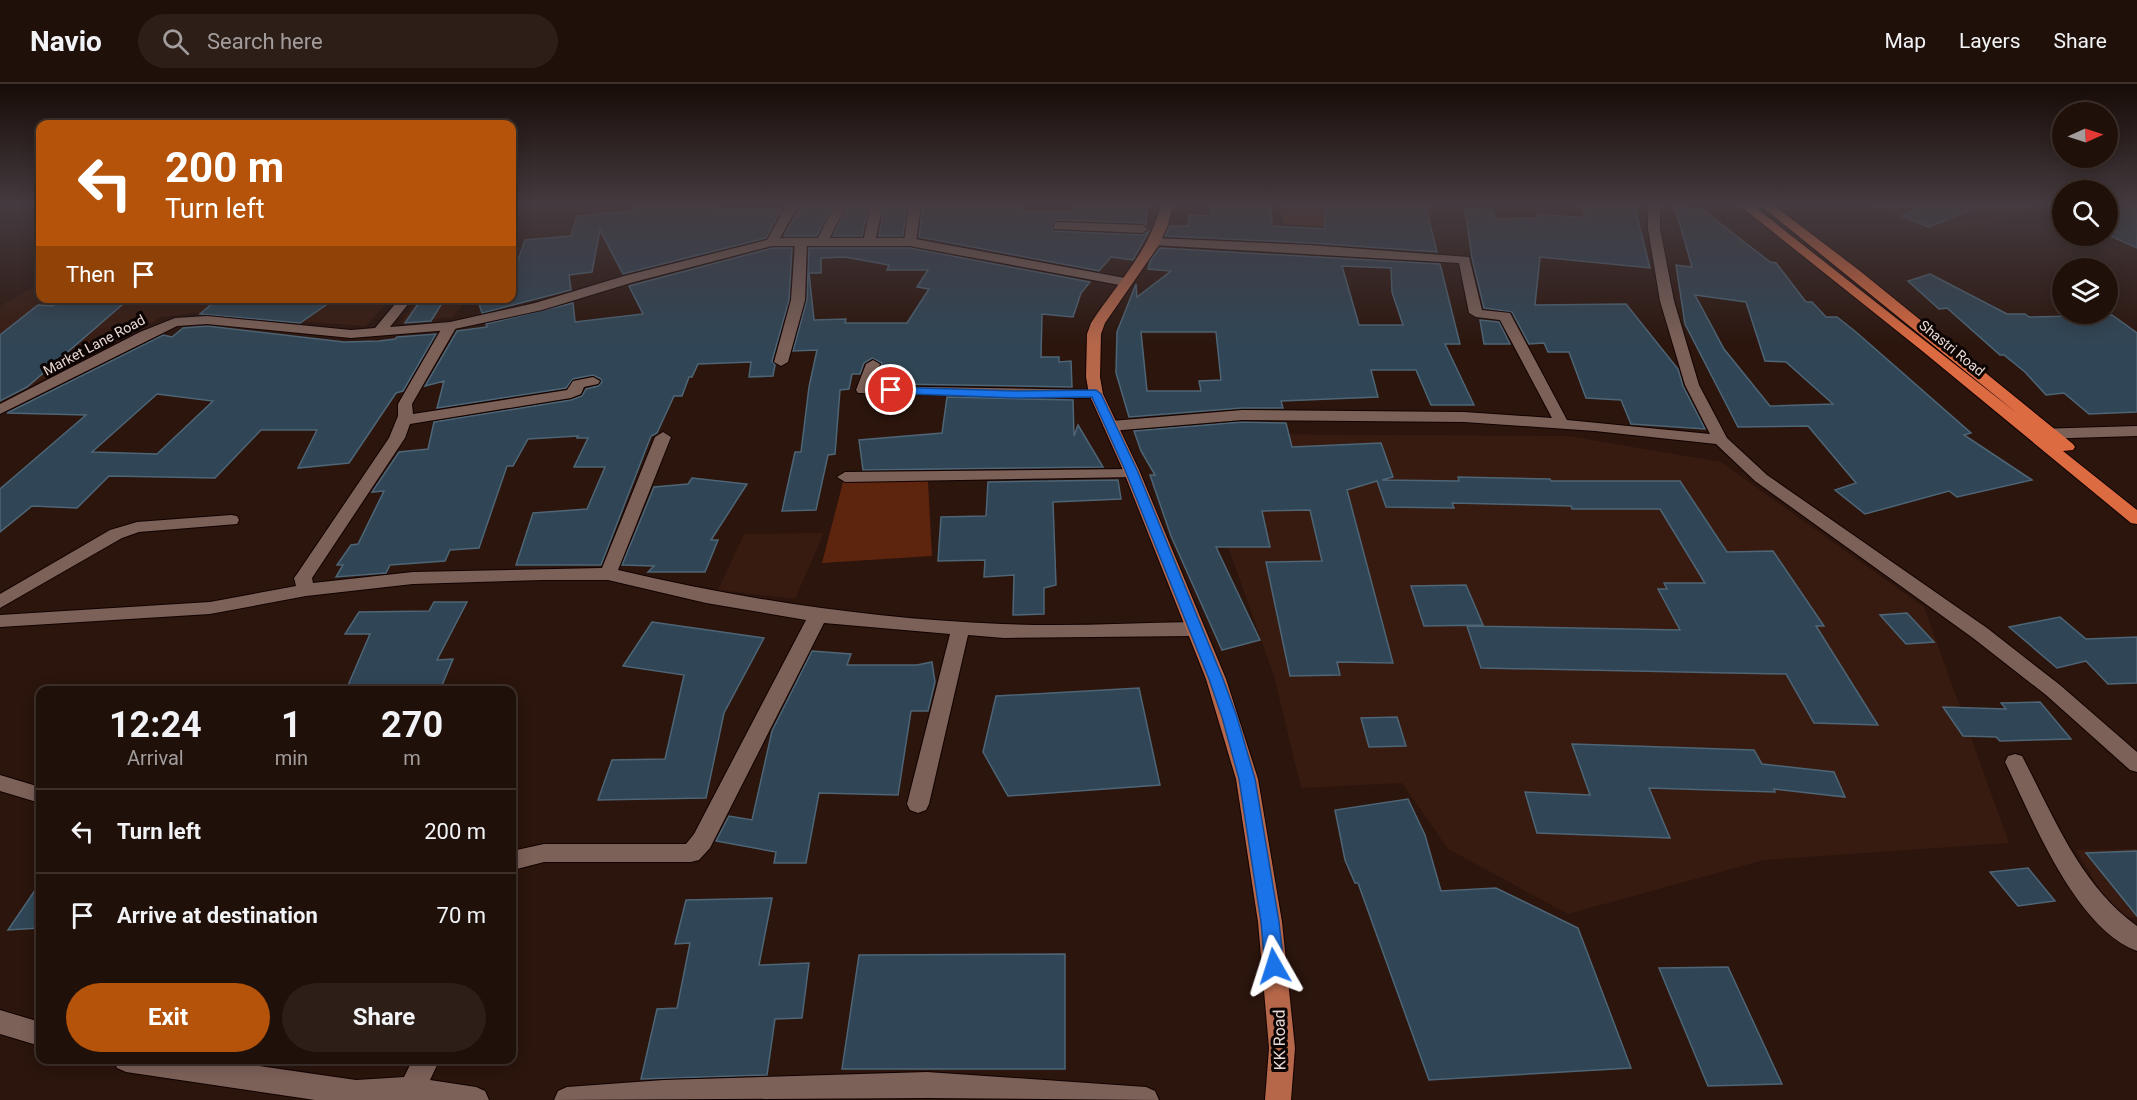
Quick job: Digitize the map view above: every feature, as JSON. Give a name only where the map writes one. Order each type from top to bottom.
[{"type":"highway","name":"Shastri Road","points":[[1803,251],[2137,519]]},
{"type":"highway","name":"Shastri Road","points":[[1827,251],[2137,503]]},
{"type":"main road","name":"KK Road","points":[[1148,251],[1107,309],[1094,334],[1093,377],[1096,394],[1216,679],[1247,779],[1270,922],[1282,1048],[1278,1100]]},
{"type":"street","name":"Market Lane Road","points":[[0,410],[144,335],[175,322],[207,320],[331,333],[378,333],[450,326],[537,307],[629,279],[736,251]]},
{"type":"street","points":[[781,362],[798,300],[801,251]]},
{"type":"street","name":"Market Lane Road","points":[[961,251],[1125,282]]},
{"type":"street","points":[[1341,251],[1465,261],[1476,313],[1505,316],[1562,424]]},
{"type":"street","points":[[1658,251],[1667,301],[1692,385],[1721,440],[1761,478],[1980,633],[2053,690],[2137,764]]},
{"type":"street","points":[[378,333],[403,303]]},
{"type":"street","points":[[306,590],[303,579],[397,438],[405,420],[405,404],[450,326]]},
{"type":"street","points":[[873,364],[863,390],[1096,394]]},
{"type":"street","points":[[405,420],[571,394],[576,390],[578,384],[594,381]]},
{"type":"street","points":[[1110,426],[1242,415],[1464,417],[1656,431],[1721,440]]},
{"type":"street","points":[[2033,435],[2137,431]]},
{"type":"street","points":[[608,574],[663,437]]},
{"type":"street","points":[[844,477],[1131,474]]},
{"type":"street","points":[[0,602],[116,534],[137,527],[231,520]]},
{"type":"street","points":[[0,621],[210,608],[306,590],[414,578],[608,574],[706,597],[818,616],[960,630],[1194,629]]},
{"type":"street","points":[[516,863],[544,854],[690,853],[702,842],[713,822],[818,616]]},
{"type":"street","points":[[918,804],[960,630]]},
{"type":"street","points":[[2015,762],[2074,875],[2095,905],[2126,934],[2137,940]]},
{"type":"street","points":[[0,783],[36,794]]},
{"type":"street","points":[[0,1022],[36,1033]]},
{"type":"street","points":[[160,1064],[356,1093],[476,1100]]},
{"type":"street","points":[[410,1095],[425,1064]]},
{"type":"street","points":[[567,1100],[664,1093],[927,1085],[1146,1100]]},
{"type":"shaded area","points":[[36,286],[36,303],[386,303],[366,326],[194,313],[162,317],[0,402],[0,306]]},
{"type":"shaded area","points":[[416,303],[464,303],[452,317],[400,323]]},
{"type":"shaded area","points":[[1202,434],[1568,436],[1721,462],[1924,607],[2009,843],[1764,860],[1568,914],[1448,849],[1402,783],[1301,788],[1274,676],[1189,437]]},
{"type":"shaded area","points":[[928,481],[932,556],[822,563],[843,482]]},
{"type":"shaded area","points":[[824,533],[795,599],[718,590],[744,534]]},
{"type":"shaded area","points":[[2137,849],[2137,918],[2115,915],[2076,850]]},
{"type":"building","points":[[521,251],[596,251],[592,272],[569,275],[571,290],[482,313],[479,304],[516,303],[516,266]]},
{"type":"building","points":[[611,251],[713,251],[623,274]]},
{"type":"building","points":[[759,251],[792,251],[789,300],[772,361],[775,365],[773,376],[749,377],[751,362],[698,364],[692,377],[689,377],[682,396],[674,396],[657,433],[651,436],[601,565],[516,565],[533,513],[587,509],[605,467],[574,467],[588,438],[577,438],[578,436],[528,439],[513,466],[507,466],[479,548],[450,550],[445,561],[390,565],[386,573],[336,577],[343,565],[337,565],[351,545],[358,544],[384,491],[372,492],[399,452],[428,449],[434,422],[571,400],[582,396],[586,389],[598,386],[602,382],[593,375],[573,379],[566,388],[437,408],[444,381],[425,386],[457,331],[487,327],[486,324],[573,303],[575,322],[643,314],[629,286]]},
{"type":"building","points":[[809,251],[928,251],[1090,282],[1081,293],[1073,317],[1042,314],[1041,357],[1059,357],[1059,362],[1071,361],[1072,387],[895,384],[898,375],[879,374],[882,363],[872,358],[864,363],[860,374],[852,374],[849,389],[840,390],[835,454],[828,455],[816,510],[782,511],[795,452],[801,452],[809,387],[817,350],[793,351],[807,300]],"holes":[[[845,257],[889,265],[887,270],[928,270],[917,287],[929,289],[907,323],[845,323],[846,319],[814,320],[809,273],[821,273],[821,258]]]},
{"type":"building","points":[[995,251],[1138,251],[1133,260],[1111,257],[1099,271]]},
{"type":"building","points":[[1157,251],[1220,251],[1440,264],[1460,344],[1445,344],[1474,405],[1431,405],[1416,370],[1371,370],[1378,397],[1281,401],[1283,408],[1242,408],[1129,417],[1116,373],[1117,332],[1136,284],[1137,297],[1171,271],[1148,269],[1150,261]],"holes":[[[1342,266],[1391,268],[1392,292],[1403,325],[1359,325]],[[1141,332],[1216,332],[1221,380],[1199,381],[1201,391],[1147,391]]]},
{"type":"building","points":[[1471,251],[1646,251],[1650,268],[1540,257],[1535,305],[1626,304],[1678,369],[1683,386],[1705,429],[1631,424],[1621,400],[1586,398],[1569,352],[1548,352],[1544,343],[1529,344],[1512,312],[1484,308]]},
{"type":"building","points":[[1688,251],[1756,251],[1770,262],[1776,263],[1806,302],[1812,302],[1826,317],[1837,317],[1971,433],[1964,435],[2032,480],[1957,497],[1949,491],[1865,514],[1835,490],[1856,483],[1808,426],[1738,427],[1685,324],[1676,265],[1692,267]],"holes":[[[1695,295],[1746,302],[1765,361],[1786,362],[1833,404],[1770,406],[1724,349]]]},
{"type":"building","points":[[1930,274],[2007,314],[2025,314],[2029,317],[2052,316],[2052,324],[2118,324],[2118,319],[2137,333],[2137,412],[2089,414],[2064,393],[2046,395],[2025,372],[2004,355],[2000,355],[1947,308],[1939,309],[1908,281]]},
{"type":"building","points":[[57,303],[124,303],[27,387],[0,401],[0,335],[38,305],[53,306]]},
{"type":"building","points":[[213,303],[329,303],[300,323],[200,314]]},
{"type":"building","points":[[442,303],[431,321],[405,323],[418,304]]},
{"type":"building","points":[[1480,320],[1499,322],[1510,344],[1484,344]]},
{"type":"building","points":[[207,326],[344,342],[379,341],[436,334],[403,391],[396,393],[349,463],[298,468],[317,430],[261,430],[215,478],[109,476],[77,508],[32,506],[0,532],[0,489],[86,415],[7,413],[163,335],[172,337],[183,328]],"holes":[[[157,394],[213,401],[157,454],[92,452]]]},
{"type":"building","points":[[947,397],[1073,400],[1074,436],[1078,425],[1103,467],[863,470],[859,440],[942,433]]},
{"type":"building","points":[[1242,422],[1286,423],[1292,447],[1381,443],[1393,477],[1382,480],[1459,481],[1458,477],[1550,479],[1551,481],[1680,481],[1727,552],[1773,551],[1824,626],[1816,626],[1878,725],[1814,723],[1786,674],[1481,668],[1467,626],[1680,630],[1658,589],[1667,589],[1664,583],[1705,583],[1660,509],[1572,509],[1571,506],[1452,503],[1454,508],[1386,507],[1377,481],[1347,490],[1393,663],[1337,662],[1340,675],[1290,676],[1266,562],[1322,561],[1310,510],[1262,511],[1270,547],[1216,547],[1260,640],[1222,650],[1171,536],[1150,475],[1155,475],[1141,451],[1134,431]]},
{"type":"building","points":[[692,478],[747,484],[711,540],[718,540],[705,572],[648,572],[654,566],[622,565],[654,487],[688,484]]},
{"type":"building","points":[[1118,480],[1121,499],[1053,502],[1056,585],[1044,588],[1044,614],[1013,615],[1014,575],[984,577],[985,560],[938,561],[941,517],[986,516],[988,482]]},
{"type":"building","points":[[1466,585],[1483,625],[1424,626],[1411,586]]},
{"type":"building","points":[[434,602],[467,602],[437,660],[453,659],[442,686],[348,686],[370,634],[345,634],[359,612],[429,611]]},
{"type":"building","points":[[1907,613],[1934,642],[1906,644],[1880,615]]},
{"type":"building","points":[[2060,617],[2086,639],[2137,637],[2137,683],[2108,684],[2086,661],[2057,668],[2009,627]]},
{"type":"building","points":[[652,622],[764,638],[724,713],[706,798],[598,800],[612,760],[665,759],[684,675],[623,666]]},
{"type":"building","points":[[812,651],[851,654],[847,665],[917,665],[932,662],[935,682],[928,711],[911,711],[898,795],[819,793],[806,863],[774,863],[776,852],[716,841],[729,816],[752,820],[772,731]]},
{"type":"building","points":[[1139,688],[1160,785],[1008,796],[983,752],[996,696]]},
{"type":"building","points":[[2040,702],[2071,739],[2000,741],[1996,737],[1963,736],[1943,707],[2006,709],[2001,703]]},
{"type":"building","points":[[1397,717],[1406,746],[1369,747],[1361,718]]},
{"type":"building","points":[[1572,744],[1754,750],[1762,764],[1834,772],[1845,797],[1774,789],[1775,792],[1649,788],[1670,838],[1537,833],[1525,792],[1590,795]]},
{"type":"building","points":[[1408,799],[1425,835],[1441,891],[1496,888],[1578,928],[1631,1068],[1429,1080],[1358,883],[1355,883],[1345,860],[1335,810]]},
{"type":"building","points":[[2137,851],[2137,916],[2086,853]]},
{"type":"building","points":[[2028,868],[2055,901],[2018,906],[1990,872]]},
{"type":"building","points":[[36,889],[36,928],[8,930]]},
{"type":"building","points":[[772,898],[759,965],[809,963],[802,1018],[775,1019],[767,1075],[641,1079],[657,1009],[677,1008],[690,943],[675,944],[686,900]]},
{"type":"building","points":[[1065,954],[1065,1069],[842,1069],[859,955]]},
{"type":"building","points":[[1728,967],[1782,1084],[1708,1086],[1659,968]]},
{"type":"route","points":[[891,390],[1096,394],[1131,470],[1216,679],[1229,717],[1247,779],[1270,922],[1274,966]]}]
